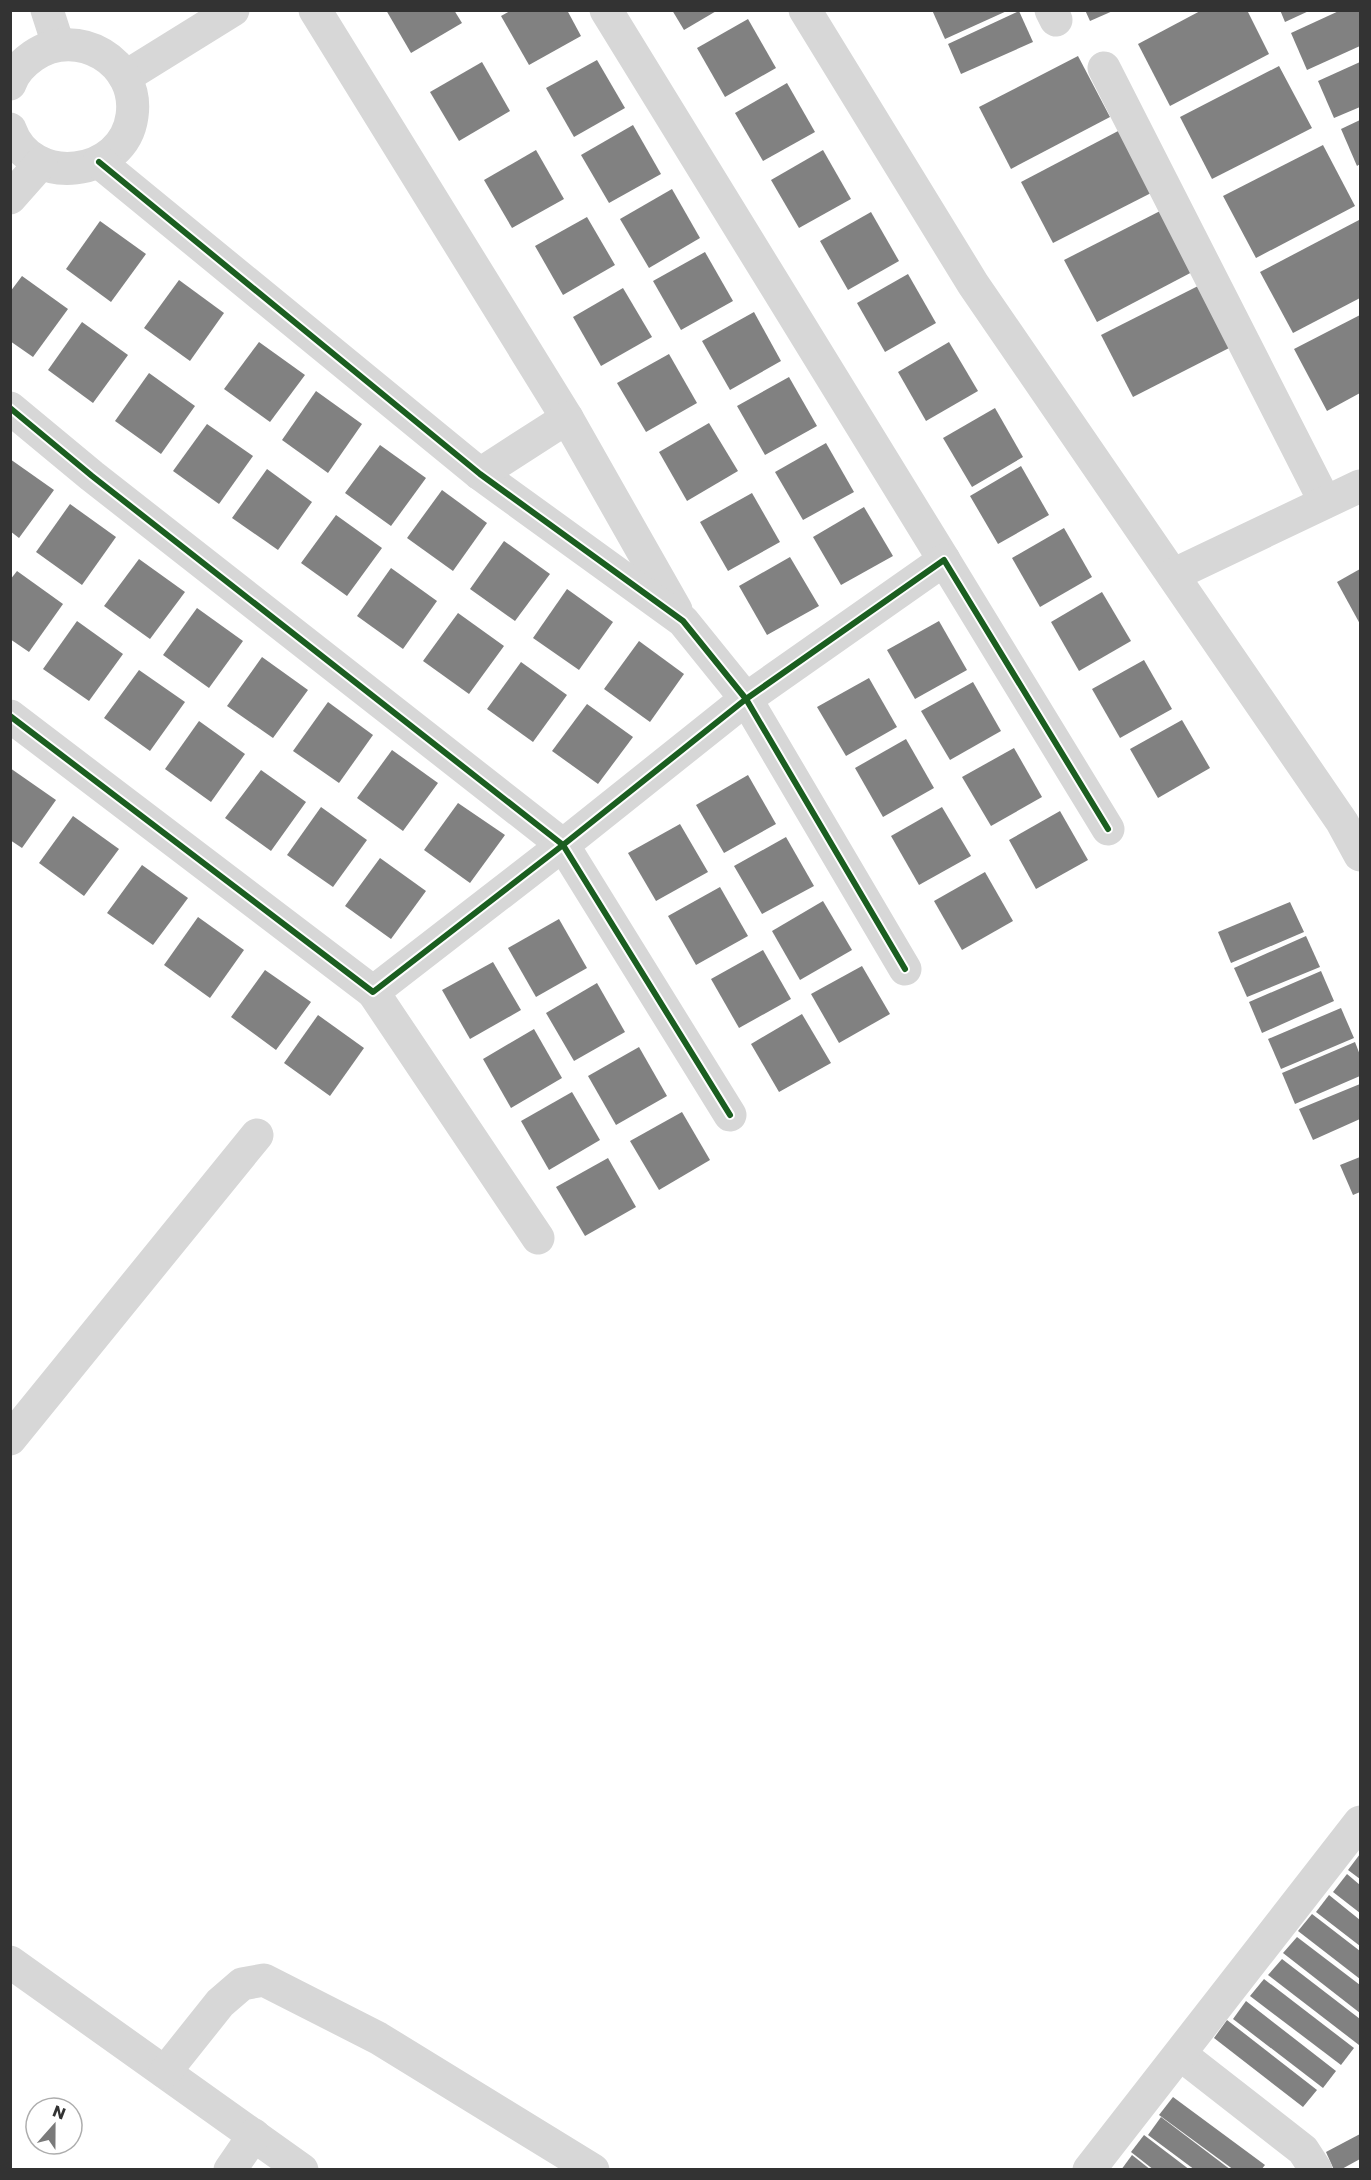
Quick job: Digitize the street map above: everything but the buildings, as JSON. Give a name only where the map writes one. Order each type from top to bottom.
[{"type":"street","points":[[47,10],[58,44]]},
{"type":"street","points":[[125,77],[233,10]]},
{"type":"street","points":[[315,10],[567,418],[682,621],[746,699],[905,969]]},
{"type":"street","points":[[606,10],[1108,829]]},
{"type":"street","points":[[805,10],[973,284],[1342,822],[1360,855]]},
{"type":"street","points":[[10,129],[25,152],[41,163],[60,169],[80,169],[99,162],[115,150],[127,135],[132,116],[132,96],[125,77],[113,61],[97,50],[78,44],[58,44],[39,51],[23,63],[11,80]]},
{"type":"street","points":[[1104,68],[1325,502]]},
{"type":"street","points":[[99,162],[480,474],[682,621]]},
{"type":"street","points":[[10,198],[41,163]]},
{"type":"street","points":[[10,408],[92,476],[563,844],[730,1115]]},
{"type":"street","points":[[480,474],[567,418]]},
{"type":"street","points":[[1173,575],[1360,486]]},
{"type":"street","points":[[373,992],[746,699],[944,560]]},
{"type":"street","points":[[10,716],[373,992],[538,1238]]},
{"type":"street","points":[[10,1439],[257,1135]]},
{"type":"street","points":[[1089,2169],[1360,1822]]},
{"type":"street","points":[[10,1962],[302,2169]]},
{"type":"street","points":[[165,2072],[220,2003],[242,1984],[264,1980],[378,2038],[593,2169]]},
{"type":"street","points":[[1180,2054],[1303,2150],[1316,2169]]},
{"type":"street","points":[[230,2169],[254,2135]]},
{"type":"cycle path","points":[[99,162],[480,474],[683,621],[746,699],[905,969]]},
{"type":"cycle path","points":[[10,408],[92,476],[563,845],[730,1115]]},
{"type":"cycle path","points":[[10,716],[373,992],[746,699],[944,560],[1108,829]]}]
